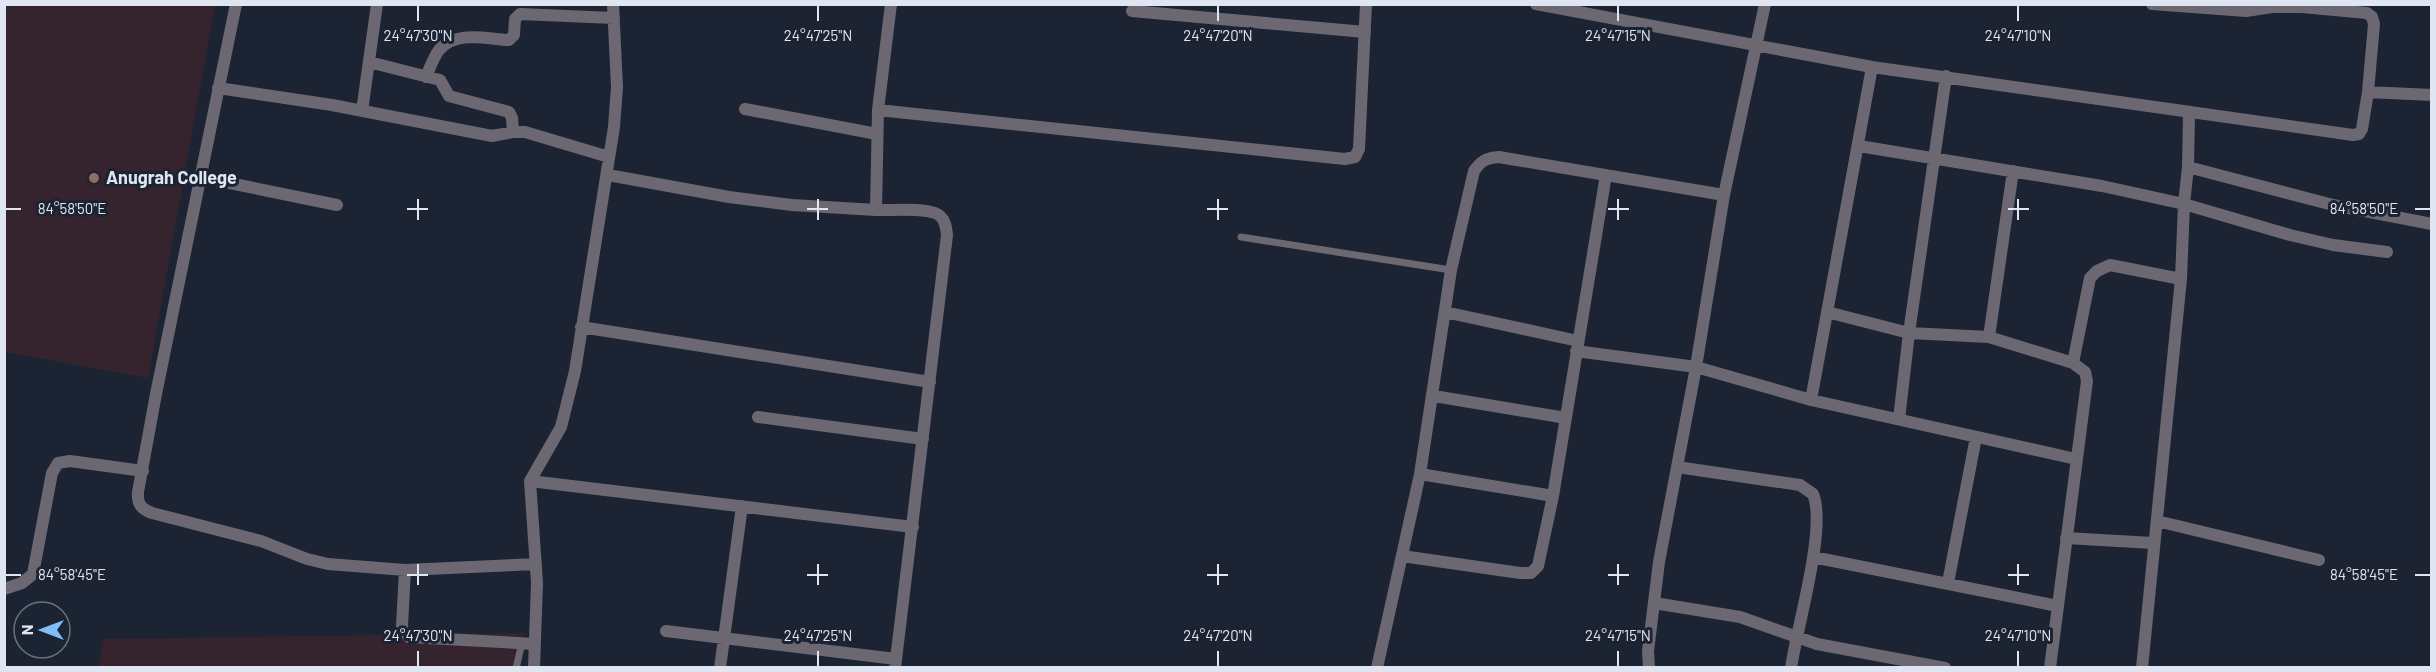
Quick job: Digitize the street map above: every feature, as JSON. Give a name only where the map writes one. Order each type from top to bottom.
[{"type":"street","points":[[236,4],[156,394],[138,498],[141,507],[261,541],[307,560],[328,564],[405,570],[536,564]]},
{"type":"street","points":[[362,111],[377,4]]},
{"type":"street","points":[[534,668],[536,564],[530,480],[561,427],[574,371],[608,175],[617,87],[613,4]]},
{"type":"street","points":[[876,210],[878,110],[891,4]]},
{"type":"street","points":[[878,110],[1345,159],[1355,157],[1359,149],[1366,4]]},
{"type":"street","points":[[1536,4],[1872,66],[2189,113],[2359,134],[2362,129],[2367,92],[2374,24],[2372,17],[2359,12],[2302,7],[2272,6],[2246,11],[2152,4]]},
{"type":"street","points":[[1649,668],[1648,651],[1659,562],[1696,367],[1724,195],[1765,4]]},
{"type":"street","points":[[1132,11],[1365,32]]},
{"type":"street","points":[[426,76],[438,51],[448,42],[477,37],[508,40],[514,35],[515,20],[520,14],[614,18]]},
{"type":"street","points":[[369,62],[426,76],[442,82],[449,96],[508,112],[512,118],[513,132]]},
{"type":"street","points":[[1811,400],[1872,66]]},
{"type":"street","points":[[1899,420],[1909,333],[1946,76]]},
{"type":"street","points":[[218,88],[362,111],[492,136],[499,137],[513,132],[538,135],[609,157]]},
{"type":"street","points":[[2367,92],[2432,95]]},
{"type":"street","points":[[745,109],[877,134]]},
{"type":"street","points":[[2142,668],[2181,279],[2189,113]]},
{"type":"street","points":[[1859,146],[2102,186],[2184,204],[2333,245],[2386,252]]},
{"type":"street","points":[[1377,668],[1420,474],[1434,396],[1451,270],[1474,171],[1480,162],[1498,157],[1724,195]]},
{"type":"street","points":[[2188,167],[2333,205],[2432,224]]},
{"type":"street","points":[[1989,337],[2013,171]]},
{"type":"street","points":[[608,175],[750,200],[792,205],[930,211],[940,215],[946,222],[947,235],[896,663],[666,631]]},
{"type":"street","points":[[1402,556],[1520,573],[1530,573],[1538,566],[1553,496],[1606,175]]},
{"type":"street","points":[[200,177],[336,205]]},
{"type":"street","points":[[2073,363],[2090,278],[2097,271],[2110,265],[2181,279]]},
{"type":"street","points":[[1445,312],[1577,346],[1696,367],[1811,400],[2076,459]]},
{"type":"street","points":[[1827,312],[1909,333],[1989,337],[2073,363],[2085,372],[2087,381],[2050,668]]},
{"type":"street","points":[[581,327],[930,382]]},
{"type":"street","points":[[1434,396],[1566,418]]},
{"type":"street","points":[[758,417],[923,439]]},
{"type":"street","points":[[1948,583],[1976,437]]},
{"type":"street","points":[[4,589],[22,583],[33,574],[52,473],[58,463],[70,461],[143,471]]},
{"type":"street","points":[[1677,467],[1800,485],[1814,494],[1817,510],[1814,557],[1795,638],[1791,668]]},
{"type":"street","points":[[1420,474],[1553,496]]},
{"type":"street","points":[[530,480],[913,527]]},
{"type":"street","points":[[720,668],[742,506]]},
{"type":"street","points":[[2157,521],[2319,560]]},
{"type":"street","points":[[2066,538],[2153,543]]},
{"type":"street","points":[[1814,557],[2058,606]]},
{"type":"street","points":[[405,570],[402,631],[409,637],[535,644]]},
{"type":"street","points":[[1654,603],[1740,617],[1795,638],[1945,668]]},
{"type":"lane","points":[[1241,237],[1451,270]]},
{"type":"lane","points":[[516,668],[522,643]]},
{"type":"shaded area","name":"Anugrah College","points":[[4,5],[215,5],[148,378],[5,352]]},
{"type":"shaded area","points":[[524,633],[521,667],[98,668],[104,639]]},
{"type":"place","name":"Anugrah College","points":[[94,178]]}]
